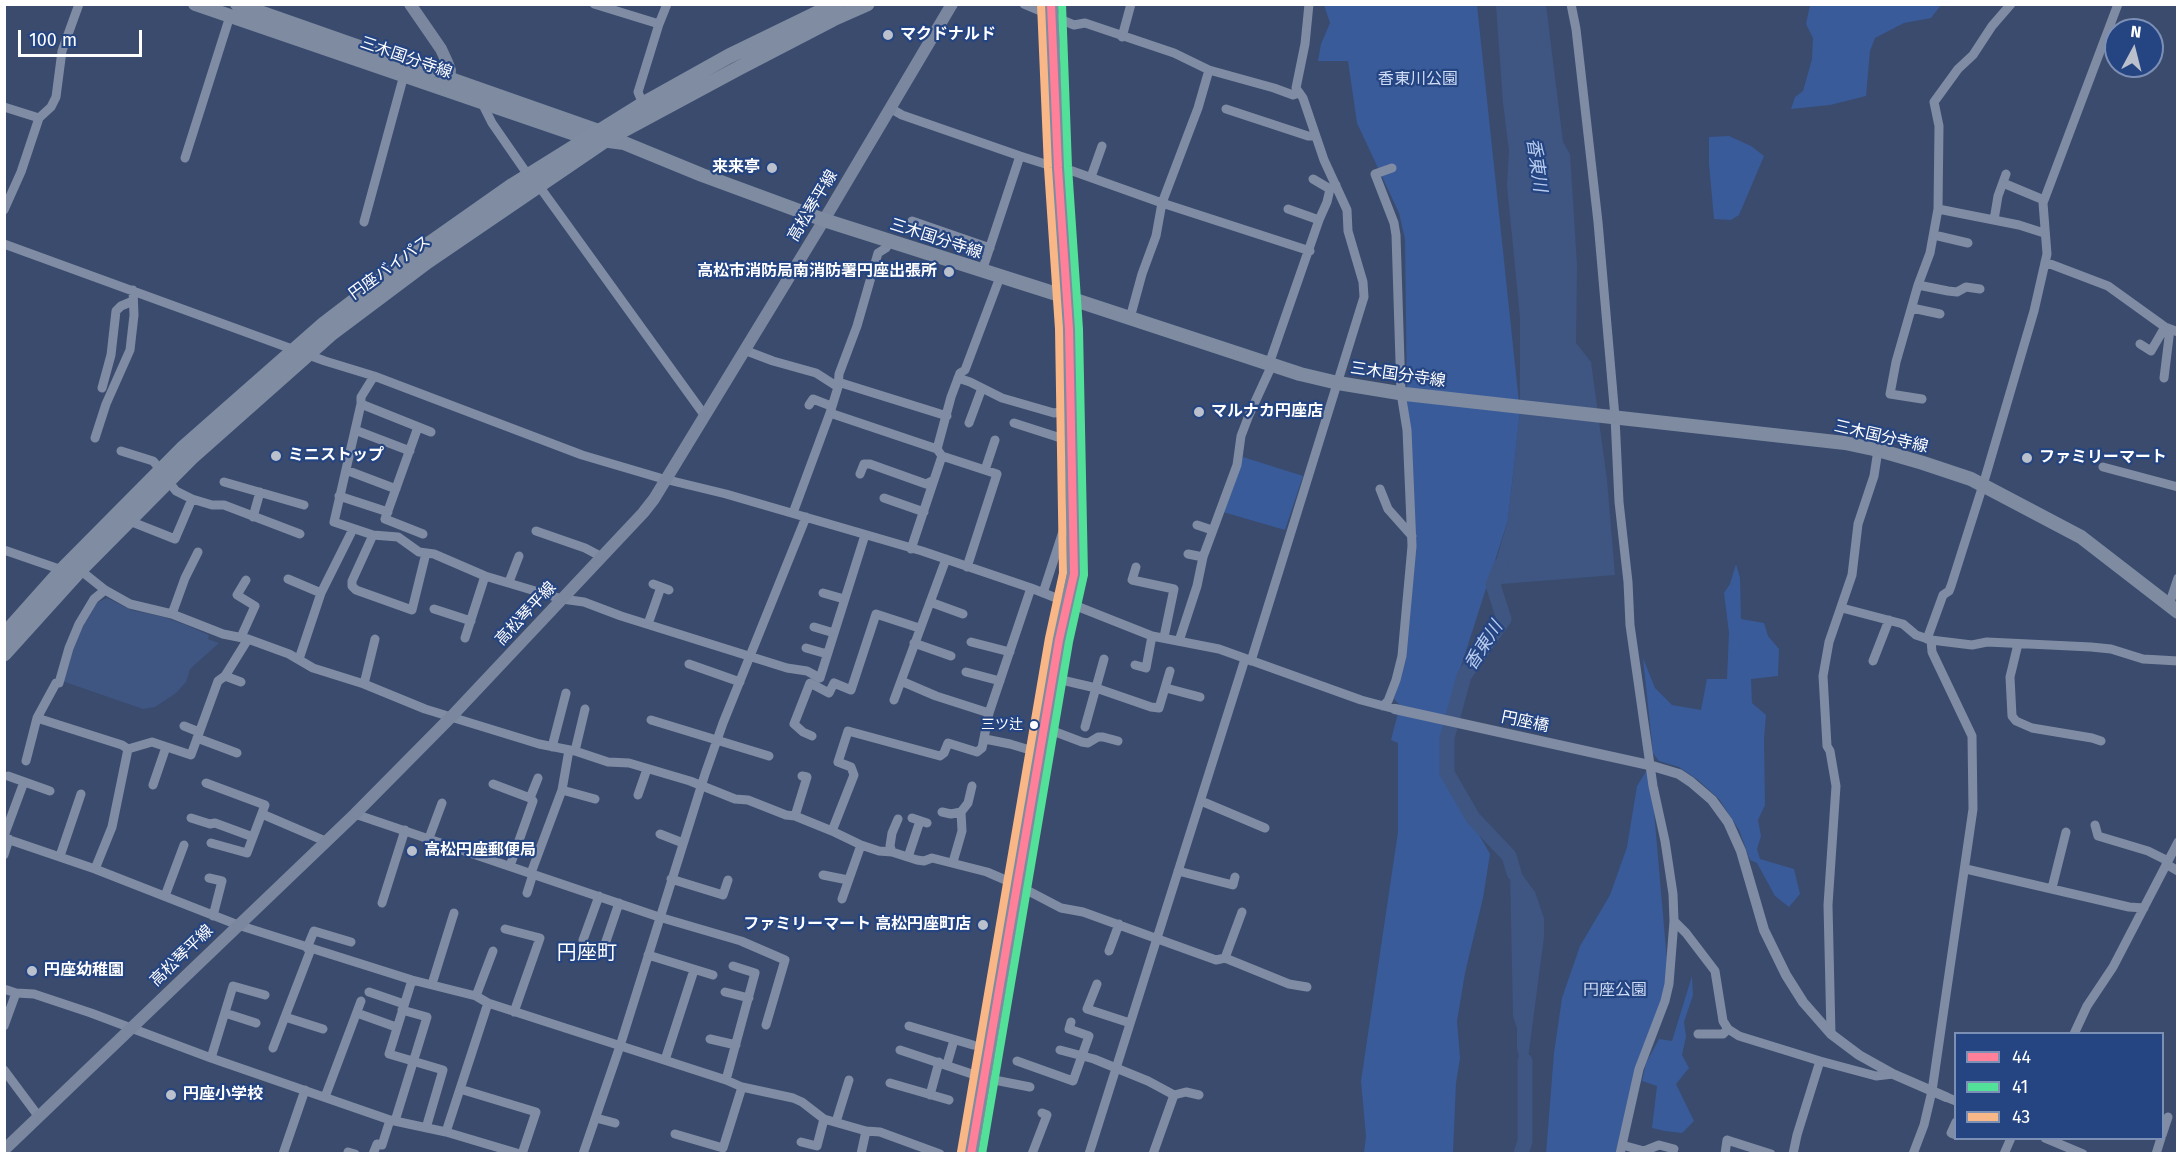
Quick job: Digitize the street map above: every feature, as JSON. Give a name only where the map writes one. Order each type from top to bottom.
[{"type":"highway","name":"円座バイパス","points":[[4,635],[62,570],[301,352],[332,333],[534,181],[643,104],[729,56],[836,4]]},
{"type":"highway","name":"円座バイパス","points":[[534,181],[598,136],[867,4]]},
{"type":"highway","name":"円座バイパス","points":[[4,654],[128,520],[165,475]]},
{"type":"main road","name":"三木国分寺線","points":[[195,4],[234,10],[598,136]]},
{"type":"main road","points":[[410,4],[441,49],[450,70],[449,83]]},
{"type":"main road","name":"高松琴平線","points":[[4,1151],[355,814],[451,717],[643,513],[824,220],[952,4]]},
{"type":"main road","name":"三木国分寺線","points":[[234,10],[404,75],[449,83],[480,101],[624,143],[824,220],[889,242],[1271,364],[1338,383],[1403,393],[1845,443],[1878,450],[1971,479],[2081,537],[2173,608]]},
{"type":"main road","points":[[971,1154],[1053,678],[1074,574],[1069,329],[1058,168],[1051,10]]},
{"type":"street","points":[[4,210],[21,172],[39,118],[51,107],[56,97],[62,51],[79,4]]},
{"type":"street","points":[[594,4],[659,24]]},
{"type":"street","points":[[643,104],[638,92],[667,4]]},
{"type":"street","points":[[1024,4],[1051,10],[1074,25],[1085,23],[1174,53],[1209,70],[1293,95],[1299,93]]},
{"type":"street","points":[[1122,37],[1131,4]]},
{"type":"street","points":[[1089,1154],[1364,297],[1363,282],[1348,231],[1347,210],[1333,187],[1303,98],[1296,88],[1305,44],[1309,4]]},
{"type":"street","points":[[1571,4],[1588,125],[1630,625],[1650,765],[1668,862],[1674,921],[1669,984],[1665,1001],[1639,1069],[1621,1149],[1644,1151],[1659,1145],[1674,1149]]},
{"type":"street","points":[[1912,1154],[1922,1133],[1932,1091],[1973,809],[1972,736],[1932,652],[1929,640],[1943,595],[1949,591],[1983,485],[2034,311],[2047,246],[2043,203],[2118,4]]},
{"type":"street","points":[[1922,399],[1890,394],[1896,362],[1934,236],[1938,209],[1939,126],[1934,102],[2010,5]]},
{"type":"street","points":[[185,158],[234,10]]},
{"type":"street","points":[[1130,318],[1142,274],[1156,236],[1162,203],[1198,108],[1209,70]]},
{"type":"street","points":[[364,222],[404,75]]},
{"type":"street","points":[[480,101],[492,123],[705,416]]},
{"type":"street","points":[[4,107],[39,118]]},
{"type":"street","points":[[890,108],[902,115],[1020,156],[1064,168],[1162,203],[1310,251]]},
{"type":"street","points":[[1226,109],[1308,136],[1316,136]]},
{"type":"street","points":[[1091,177],[1102,146]]},
{"type":"street","points":[[982,272],[1020,156]]},
{"type":"street","points":[[1383,706],[1388,701],[1396,680],[1402,656],[1412,536],[1396,236],[1394,223],[1375,174],[1392,168]]},
{"type":"street","points":[[1994,220],[2004,178],[2039,198]]},
{"type":"street","points":[[1313,179],[1333,187]]},
{"type":"street","points":[[1179,641],[1197,586],[1203,557],[1237,465],[1241,436],[1271,364],[1310,251],[1318,220],[1333,187]]},
{"type":"street","points":[[1288,209],[1318,220]]},
{"type":"street","points":[[1938,209],[2044,233]]},
{"type":"street","points":[[912,221],[990,248]]},
{"type":"street","points":[[1934,236],[1968,243]]},
{"type":"street","points":[[793,513],[830,410],[878,253],[886,248],[889,242]]},
{"type":"street","points":[[4,244],[301,352],[374,376],[582,455],[793,513],[946,559],[1031,588],[1152,636],[1219,649],[1361,700],[1395,709]]},
{"type":"street","points":[[2045,262],[2108,286],[2171,329]]},
{"type":"street","points":[[911,549],[934,480],[951,397],[960,373],[964,370],[1000,277]]},
{"type":"street","points":[[1918,285],[1957,292],[1966,287],[1980,289]]},
{"type":"street","points":[[95,438],[106,404],[130,350],[134,315],[133,290]]},
{"type":"street","points":[[102,388],[111,355],[116,311],[133,301]]},
{"type":"street","points":[[1912,308],[1940,314]]},
{"type":"street","points":[[2140,344],[2151,351],[2171,329]]},
{"type":"street","points":[[2163,378],[2171,329]]},
{"type":"street","points":[[744,350],[816,373],[838,384],[947,416]]},
{"type":"street","points":[[374,376],[361,398],[334,522],[373,535],[398,537],[419,552],[434,554],[485,576],[562,599],[584,602],[621,616],[787,668],[807,672],[819,678],[865,535]]},
{"type":"street","points":[[958,378],[1002,398],[1054,413],[1070,410]]},
{"type":"street","points":[[969,423],[982,388]]},
{"type":"street","points":[[808,405],[813,399],[830,410],[997,474],[967,567]]},
{"type":"street","points":[[361,404],[431,432]]},
{"type":"street","points":[[1014,423],[1070,441]]},
{"type":"street","points":[[418,427],[385,519],[423,534]]},
{"type":"street","points":[[355,430],[410,451]]},
{"type":"street","points":[[985,470],[995,440]]},
{"type":"street","points":[[1831,1034],[1828,905],[1836,786],[1830,751],[1827,746],[1822,676],[1829,642],[1852,575],[1858,524],[1874,476],[1878,450]]},
{"type":"street","points":[[121,452],[153,461],[176,490],[192,499],[212,505],[224,505],[300,534]]},
{"type":"street","points":[[860,474],[864,464],[870,464],[926,484],[934,480]]},
{"type":"street","points":[[2103,467],[2178,487]]},
{"type":"street","points":[[345,470],[396,489]]},
{"type":"street","points":[[224,482],[304,505]]},
{"type":"street","points":[[1380,489],[1388,509],[1412,536]]},
{"type":"street","points":[[253,516],[260,492]]},
{"type":"street","points":[[339,496],[388,512]]},
{"type":"street","points":[[884,498],[924,512]]},
{"type":"street","points":[[128,520],[175,539],[192,499]]},
{"type":"street","points":[[1043,593],[1072,502]]},
{"type":"street","points":[[583,1154],[620,1046],[717,739],[806,517]]},
{"type":"street","points":[[1197,525],[1212,530]]},
{"type":"street","points":[[299,659],[321,594],[353,529]]},
{"type":"street","points":[[536,531],[585,548],[602,557]]},
{"type":"street","points":[[373,535],[352,581],[352,586],[356,590],[412,610],[426,553]]},
{"type":"street","points":[[5,551],[62,570],[80,570],[105,590],[130,604],[172,614],[223,634],[244,638],[299,659],[313,668],[364,684],[404,702],[552,747],[690,781],[735,799],[748,800],[786,815],[795,816],[879,851],[892,852],[924,861],[932,858],[953,862],[987,872],[1060,908],[1083,912],[1216,960],[1225,958],[1289,984],[1307,987]]},
{"type":"street","points":[[172,614],[185,578],[198,552]]},
{"type":"street","points":[[1188,554],[1203,557]]},
{"type":"street","points":[[509,582],[519,556]]},
{"type":"street","points":[[894,700],[946,559]]},
{"type":"street","points":[[1136,567],[1132,580],[1174,589],[1164,637]]},
{"type":"street","points":[[465,638],[485,576]]},
{"type":"street","points":[[2173,608],[2178,578]]},
{"type":"street","points":[[288,579],[321,594]]},
{"type":"street","points":[[37,718],[122,745],[128,749],[152,742],[191,755],[218,681],[225,676],[244,638],[255,606],[237,595],[246,580]]},
{"type":"street","points":[[648,624],[661,587]]},
{"type":"street","points":[[832,831],[854,775],[851,767],[838,762],[848,731],[940,756],[944,753],[948,743],[977,752],[985,739],[984,732],[989,713],[1031,588]]},
{"type":"street","points":[[26,761],[37,718],[56,683],[59,683],[79,624],[94,599],[105,590]]},
{"type":"street","points":[[823,592],[844,599]]},
{"type":"street","points":[[930,602],[963,614]]},
{"type":"street","points":[[1842,608],[1903,624],[1916,635],[1929,640],[1972,645],[1987,642],[2091,647],[2111,649],[2143,659],[2178,661]]},
{"type":"street","points":[[434,609],[471,621]]},
{"type":"street","points":[[812,736],[794,724],[810,683],[829,693],[834,683],[851,690],[876,614],[919,628]]},
{"type":"street","points":[[1873,661],[1889,620]]},
{"type":"street","points":[[814,627],[834,633]]},
{"type":"street","points":[[1136,665],[1146,668],[1152,636]]},
{"type":"street","points":[[364,684],[375,639]]},
{"type":"street","points":[[971,642],[1010,652]]},
{"type":"street","points":[[914,643],[951,656]]},
{"type":"street","points":[[2018,644],[2010,677],[2012,716],[2016,722],[2032,728],[2101,741]]},
{"type":"street","points":[[806,648],[827,654]]},
{"type":"street","points":[[1085,727],[1104,659]]},
{"type":"street","points":[[689,664],[740,682]]},
{"type":"street","points":[[1053,678],[1096,688],[1159,708],[1170,671]]},
{"type":"street","points":[[966,672],[1000,681]]},
{"type":"street","points":[[225,676],[241,682]]},
{"type":"street","points":[[901,681],[936,696],[989,713]]},
{"type":"street","points":[[1166,688],[1200,697]]},
{"type":"street","points":[[552,747],[566,693]]},
{"type":"street","points":[[527,893],[562,790],[585,709]]},
{"type":"street","name":"円座橋","points":[[1395,709],[1650,765],[1679,774],[1691,782],[1712,800],[1724,815],[1741,851],[1764,930],[1781,966],[1803,1002],[1831,1034],[1859,1054],[1893,1074],[1951,1099]]},
{"type":"street","points":[[651,720],[769,756]]},
{"type":"street","points":[[184,726],[237,753]]},
{"type":"street","points":[[1045,728],[1082,742],[1088,743],[1103,737],[1118,741]]},
{"type":"street","points":[[985,739],[1040,753]]},
{"type":"street","points":[[153,785],[166,747]]},
{"type":"street","points":[[95,869],[112,827],[128,749]]},
{"type":"street","points":[[638,795],[647,769]]},
{"type":"street","points":[[8,776],[50,791]]},
{"type":"street","points":[[795,816],[807,777],[802,776]]},
{"type":"street","points":[[506,777],[497,786],[533,801],[510,866]]},
{"type":"street","points":[[530,798],[538,778]]},
{"type":"street","points":[[4,855],[6,838],[24,782]]},
{"type":"street","points":[[206,783],[265,805],[247,853],[211,843]]},
{"type":"street","points":[[942,812],[951,814],[961,812],[968,803],[972,786]]},
{"type":"street","points":[[562,790],[595,799]]},
{"type":"street","points":[[60,856],[81,794]]},
{"type":"street","points":[[1201,801],[1265,828]]},
{"type":"street","points":[[429,838],[442,803]]},
{"type":"street","points":[[953,862],[962,831],[961,812]]},
{"type":"street","points":[[262,814],[325,841]]},
{"type":"street","points":[[355,814],[659,917],[741,941],[785,960],[766,1025]]},
{"type":"street","points":[[191,818],[210,825],[215,823],[254,837]]},
{"type":"street","points":[[892,852],[890,846],[892,833],[898,819]]},
{"type":"street","points":[[908,857],[920,821]]},
{"type":"street","points":[[2095,825],[2098,836],[2148,850],[2178,871]]},
{"type":"street","points":[[382,903],[405,830]]},
{"type":"street","points":[[2052,888],[2066,832]]},
{"type":"street","points":[[660,834],[683,843]]},
{"type":"street","points":[[6,838],[95,869],[238,925],[412,980],[476,996],[488,1004],[742,1087],[793,1098],[824,1119],[866,1131],[880,1132],[940,1154]]},
{"type":"street","points":[[2075,1032],[2080,1018],[2113,967],[2178,842]]},
{"type":"street","points":[[165,896],[184,845]]},
{"type":"street","points":[[842,899],[861,845]]},
{"type":"street","points":[[1966,868],[2129,907],[2144,908]]},
{"type":"street","points":[[1178,871],[1233,885],[1235,877]]},
{"type":"street","points":[[823,875],[848,880]]},
{"type":"street","points":[[209,878],[222,881],[213,916]]},
{"type":"street","points":[[671,879],[723,896],[728,880]]},
{"type":"street","points":[[583,940],[599,896]]},
{"type":"street","points":[[603,950],[619,903]]},
{"type":"street","points":[[1225,958],[1242,912]]},
{"type":"street","points":[[432,984],[454,913]]},
{"type":"street","points":[[1674,921],[1686,933],[1714,971],[1723,1021],[1728,1029],[1738,1036],[1876,1076],[1893,1074]]},
{"type":"street","points":[[1109,951],[1119,924]]},
{"type":"street","points":[[504,929],[540,938],[514,1012]]},
{"type":"street","points":[[273,1048],[314,931],[351,942]]},
{"type":"street","points":[[476,996],[493,951]]},
{"type":"street","points":[[648,956],[713,975]]},
{"type":"street","points":[[726,1080],[755,973],[733,966]]},
{"type":"street","points":[[665,1060],[694,970]]},
{"type":"street","points":[[412,980],[389,1054],[443,1070],[426,1128]]},
{"type":"street","points":[[1097,984],[1087,1009],[1130,1023]]},
{"type":"street","points":[[212,1058],[233,986],[265,995]]},
{"type":"street","points":[[4,988],[16,993],[34,994],[133,1027],[212,1058],[392,1120],[446,1132],[521,1154],[536,1112],[460,1089]]},
{"type":"street","points":[[369,992],[427,1017],[392,1120],[382,1145],[377,1144],[373,1154]]},
{"type":"street","points":[[724,992],[748,998]]},
{"type":"street","points":[[4,1026],[16,993]]},
{"type":"street","points":[[325,1097],[361,1001]]},
{"type":"street","points":[[446,1132],[488,1004]]},
{"type":"street","points":[[225,1013],[256,1023]]},
{"type":"street","points":[[357,1013],[396,1027]]},
{"type":"street","points":[[285,1017],[323,1029]]},
{"type":"street","points":[[1017,1061],[1031,1068],[1073,1081],[1089,1036],[1069,1029],[1071,1022]]},
{"type":"street","points":[[909,1026],[973,1046]]},
{"type":"street","points":[[1698,1034],[1723,1034],[1728,1029]]},
{"type":"street","points":[[710,1039],[735,1046]]},
{"type":"street","points":[[930,1095],[954,1040]]},
{"type":"street","points":[[900,1050],[1008,1084],[1026,1086],[1031,1068]]},
{"type":"street","points":[[1060,1050],[1116,1068],[1174,1095],[1186,1092],[1200,1095]]},
{"type":"street","points":[[1793,1154],[1820,1061]]},
{"type":"street","points":[[4,1070],[39,1117]]},
{"type":"street","points":[[836,1122],[849,1080]]},
{"type":"street","points":[[890,1083],[949,1100]]},
{"type":"street","points":[[675,1134],[723,1148],[742,1087]]},
{"type":"street","points":[[283,1154],[305,1090]]},
{"type":"street","points":[[1153,1154],[1174,1095]]},
{"type":"street","points":[[1032,1154],[1047,1115],[1042,1113]]},
{"type":"street","points":[[2164,1130],[2168,1117]]},
{"type":"street","points":[[596,1118],[615,1124]]},
{"type":"street","points":[[801,1142],[817,1146],[824,1119]]},
{"type":"street","points":[[861,1154],[866,1131]]},
{"type":"street","points":[[1725,1154],[1727,1140],[1771,1154]]},
{"type":"street","points":[[2004,1154],[2011,1140]]},
{"type":"street","points":[[2050,1140],[2083,1154]]},
{"type":"street","points":[[4,1151],[10,1154]]},
{"type":"street","points":[[348,1154],[348,1152],[355,1154]]},
{"type":"green space","points":[[1810,4],[1941,5],[1931,18],[1904,23],[1875,38],[1870,51],[1866,96],[1830,105],[1791,109],[1795,97],[1803,91],[1812,59],[1813,38],[1806,24]]},
{"type":"green space","name":"香東川公園","points":[[1324,5],[1477,5],[1520,412],[1508,520],[1456,682],[1445,735],[1445,776],[1490,854],[1457,1021],[1460,1058],[1456,1083],[1453,1153],[1364,1153],[1366,1136],[1361,1081],[1398,832],[1398,743],[1391,740],[1400,705],[1394,699],[1406,659],[1415,548],[1407,400],[1405,239],[1399,213],[1357,123],[1348,61],[1318,61],[1321,44],[1330,23]]},
{"type":"green space","points":[[1729,136],[1751,146],[1764,156],[1739,215],[1731,220],[1714,219],[1709,137]]},
{"type":"green space","points":[[1243,457],[1303,476],[1285,530],[1223,512]]},
{"type":"green space","points":[[1736,564],[1740,578],[1741,619],[1764,623],[1768,636],[1779,649],[1778,676],[1751,679],[1752,703],[1766,715],[1765,805],[1758,820],[1761,836],[1757,849],[1760,859],[1794,869],[1800,894],[1789,907],[1775,896],[1757,863],[1750,860],[1739,830],[1719,799],[1698,780],[1679,767],[1659,761],[1653,753],[1643,658],[1655,688],[1672,705],[1701,710],[1707,679],[1727,679],[1729,633],[1724,593],[1730,584]]},
{"type":"green space","name":"円座公園","points":[[1650,765],[1669,984],[1645,1050],[1620,1153],[1546,1154],[1554,1053],[1562,998],[1580,946],[1610,895],[1627,847],[1637,786]]},
{"type":"green space","points":[[1692,976],[1693,995],[1684,1022],[1686,1037],[1682,1055],[1689,1068],[1676,1084],[1694,1121],[1682,1133],[1665,1131],[1652,1128],[1657,1086],[1642,1081],[1646,1063],[1659,1039],[1672,1041]]},
{"type":"water","points":[[1496,5],[1546,5],[1563,142],[1570,154],[1577,265],[1576,343],[1591,362],[1607,480],[1615,575],[1489,585],[1508,520],[1520,412],[1520,317],[1507,185],[1509,151]]},
{"type":"water","points":[[107,598],[131,610],[164,617],[186,625],[209,635],[208,639],[219,643],[190,669],[186,682],[176,693],[155,707],[143,709],[62,681],[79,631],[96,603]]},
{"type":"water","points":[[1506,854],[1512,854],[1516,866],[1535,892],[1544,918],[1544,937],[1525,1081],[1517,1049],[1517,1028],[1513,1016],[1510,867]]},
{"type":"waterway","name":"香東川","points":[[1501,565],[1493,585],[1504,619],[1464,676],[1447,738],[1447,773],[1473,818],[1509,856],[1514,873]]},
{"type":"waterway","name":"香東川","points":[[1521,1154],[1525,1141],[1525,1061]]},
{"type":"transit line","name":"43","points":[[961,1152],[1049,638],[1063,573],[1059,329],[1048,168],[1041,4]]},
{"type":"transit line","name":"44","points":[[971,1154],[1059,640],[1074,574],[1069,329],[1058,168],[1051,4]]},
{"type":"transit line","name":"41","points":[[982,1154],[1069,642],[1084,575],[1079,329],[1068,167],[1062,4]]},
{"type":"place","name":"マクドナルド","points":[[888,35]]},
{"type":"place","name":"来来亭","points":[[772,168]]},
{"type":"place","name":"高松市消防局南消防署円座出張所","points":[[949,272]]},
{"type":"place","name":"マルナカ円座店","points":[[1199,412]]},
{"type":"place","name":"ミニストップ","points":[[276,456]]},
{"type":"place","name":"ファミリーマート","points":[[2027,458]]},
{"type":"place","name":"三ツ辻","points":[[1034,725]]},
{"type":"place","name":"高松円座郵便局","points":[[412,851]]},
{"type":"place","name":"ファミリーマート 高松円座町店","points":[[983,925]]},
{"type":"place","name":"円座幼稚園","points":[[32,971]]},
{"type":"place","name":"円座小学校","points":[[171,1095]]},
{"type":"district","name":"円座町","points":[[587,953]]}]
